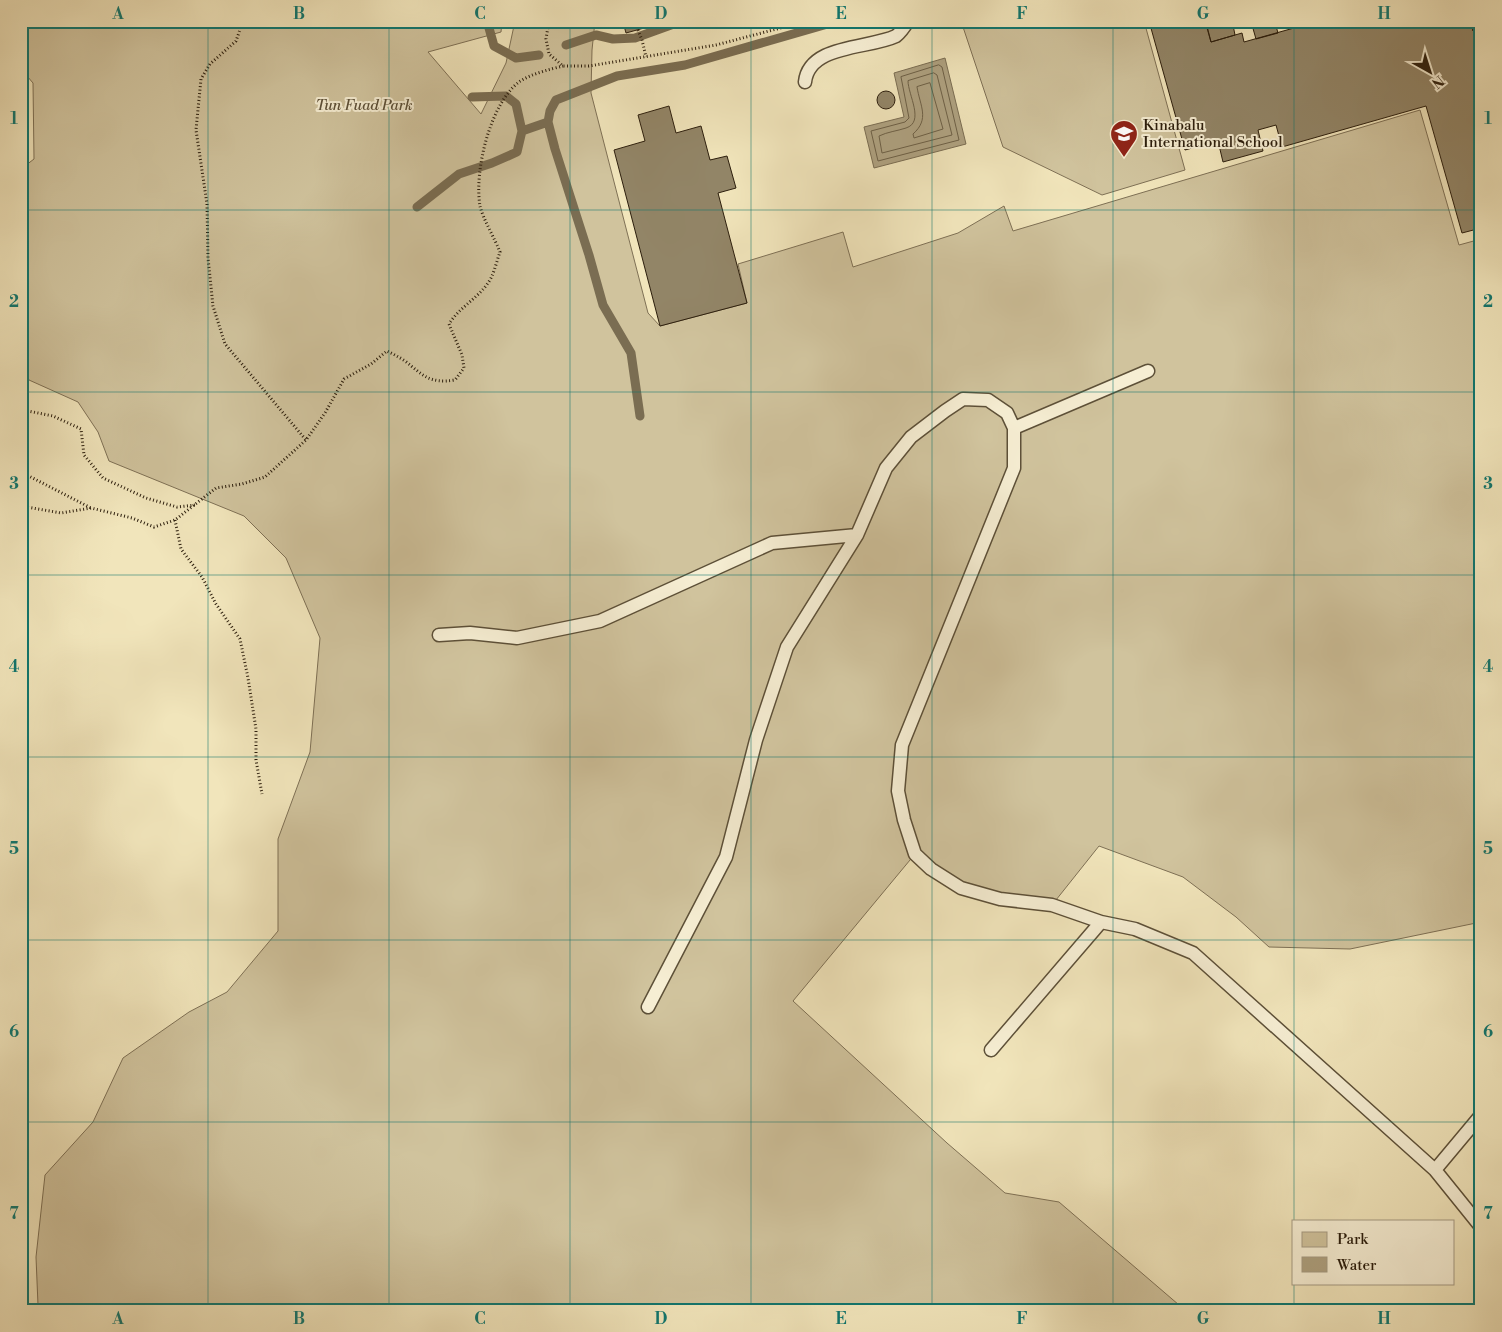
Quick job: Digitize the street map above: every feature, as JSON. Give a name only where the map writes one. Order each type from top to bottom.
[{"type":"lane","points":[[805,82],[806,72],[814,61],[828,54],[897,35],[908,21]]},
{"type":"lane","points":[[1014,428],[1148,371]]},
{"type":"lane","points":[[648,1006],[726,857],[756,740],[787,647],[857,535],[886,468],[911,437],[945,411],[963,399],[988,400],[1007,413],[1014,428],[1014,468],[902,745],[898,791],[904,820],[915,854],[932,869],[961,888],[1000,899],[1052,905],[1101,922],[1135,929],[1193,953],[1435,1170],[1481,1227]]},
{"type":"lane","points":[[440,635],[470,633],[518,638],[600,621],[772,543],[857,535]]},
{"type":"lane","points":[[991,1050],[1101,922]]},
{"type":"lane","points":[[1435,1170],[1481,1115]]},
{"type":"path","points":[[243,21],[236,41],[210,64],[201,79],[200,87],[196,130],[208,204],[208,258],[213,306],[224,344],[306,440]]},
{"type":"path","points":[[549,21],[546,39],[549,54],[563,66]]},
{"type":"path","points":[[21,472],[92,508],[117,514],[154,527],[175,520],[216,488],[242,484],[265,477],[306,440],[325,413],[344,379],[371,364],[387,351],[404,360],[430,380],[443,382],[455,380],[464,368],[462,355],[449,324],[455,314],[472,300],[491,278],[500,252],[480,208],[480,166],[490,126],[506,96],[520,81],[563,66],[589,66],[716,45],[808,21]]},
{"type":"path","points":[[638,30],[646,57]]},
{"type":"path","points":[[21,408],[54,416],[80,429],[84,455],[103,478],[146,498],[177,507],[196,505]]},
{"type":"path","points":[[21,506],[61,513],[92,508]]},
{"type":"path","points":[[175,520],[181,549],[202,577],[216,604],[240,639],[256,729],[256,760],[262,794]]},
{"type":"green space","name":"Tun Fuad Park","points":[[21,21],[502,21],[501,32],[428,52],[481,114],[506,63],[515,21],[595,21],[591,93],[648,313],[660,326],[747,303],[738,264],[843,232],[853,267],[958,233],[1004,206],[1013,231],[1420,110],[1459,245],[1481,239],[1481,922],[1350,949],[1269,947],[1236,917],[1183,877],[1099,846],[1052,905],[961,888],[915,854],[793,1001],[947,1143],[1005,1193],[1059,1202],[1186,1311],[43,1311],[38,1305],[36,1257],[45,1175],[93,1122],[123,1058],[189,1012],[227,992],[278,931],[278,839],[310,752],[320,638],[286,558],[244,516],[109,461],[98,432],[78,402],[29,380],[21,367],[21,169],[34,159],[33,83],[21,69]]},
{"type":"green space","points":[[961,21],[1144,21],[1185,170],[1102,195],[1003,147]]},
{"type":"water","points":[[945,58],[966,144],[874,168],[864,127],[904,117],[894,73]]},
{"type":"building","points":[[642,21],[644,28],[626,33],[623,22]]},
{"type":"building","points":[[1149,21],[1205,21],[1211,42],[1242,33],[1244,42],[1319,21],[1470,21],[1473,31],[1481,28],[1481,228],[1462,233],[1426,106],[1282,147],[1276,125],[1258,130],[1263,151],[1223,162],[1218,141],[1185,150]]},
{"type":"building","points":[[1223,21],[1294,21],[1276,26],[1278,33],[1256,39],[1252,25],[1245,27],[1244,22],[1233,25],[1235,35],[1211,42],[1207,26]]},
{"type":"building","points":[[1470,21],[1481,21],[1481,28],[1473,31]]},
{"type":"building","points":[[882,91],[890,91],[895,96],[893,107],[882,109],[877,104],[877,96]]},
{"type":"building","points":[[669,106],[676,133],[701,126],[710,160],[727,156],[736,188],[718,193],[747,303],[660,326],[614,150],[645,141],[638,115]]},
{"type":"waterway","points":[[566,45],[596,35],[613,39],[635,38],[682,21]]},
{"type":"waterway","points":[[417,207],[459,174],[517,152],[522,131],[548,122],[550,111],[556,100],[617,76],[685,65],[838,21]]},
{"type":"waterway","points":[[489,28],[494,46],[516,58],[539,55]]},
{"type":"waterway","points":[[472,97],[506,96],[516,104],[522,131]]},
{"type":"waterway","points":[[548,122],[603,305],[631,353],[640,416]]},
{"type":"place","name":"Kinabalu International School","points":[[1124,158]]}]
